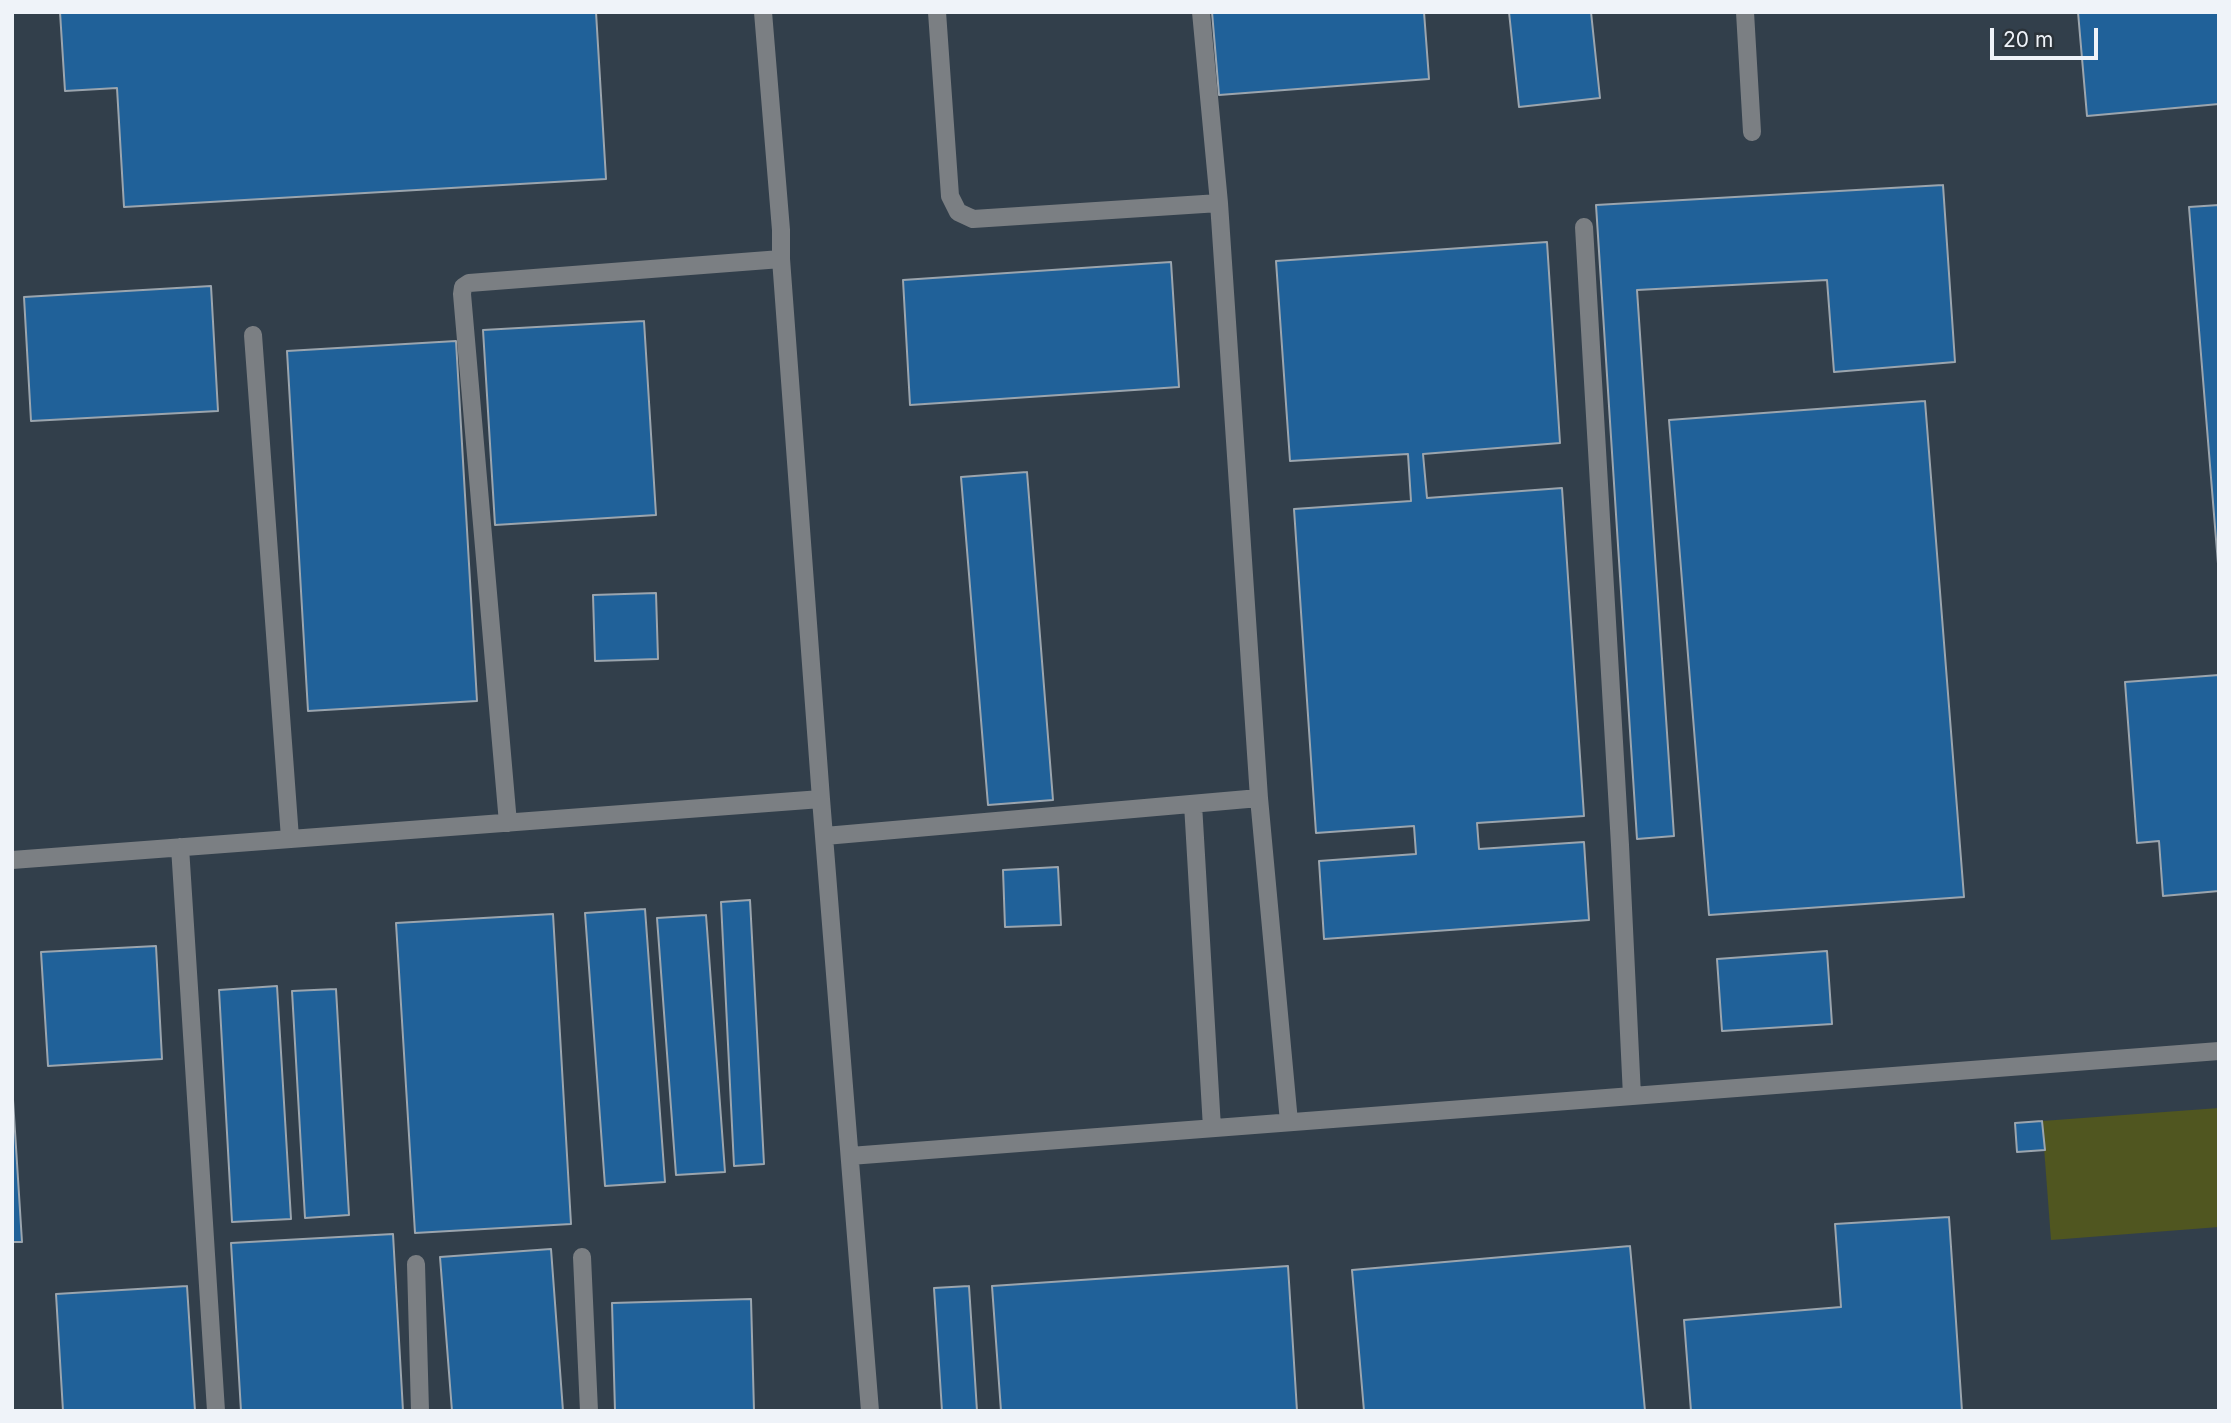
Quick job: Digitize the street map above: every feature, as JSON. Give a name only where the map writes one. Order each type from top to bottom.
[{"type":"lane","points":[[763,12],[821,799],[870,1411]]},
{"type":"lane","points":[[937,12],[950,196],[958,212],[973,219],[1219,203]]},
{"type":"lane","points":[[1201,12],[1219,203],[1259,798],[1289,1122]]},
{"type":"lane","points":[[1745,12],[1752,132]]},
{"type":"lane","points":[[1584,228],[1632,1096]]},
{"type":"lane","points":[[508,822],[463,287],[469,282],[781,259]]},
{"type":"lane","points":[[253,335],[290,838]]},
{"type":"lane","points":[[825,836],[1259,798]]},
{"type":"lane","points":[[12,860],[821,799]]},
{"type":"lane","points":[[1193,804],[1212,1128]]},
{"type":"lane","points":[[180,847],[216,1411]]},
{"type":"lane","points":[[850,1156],[2219,1051]]},
{"type":"lane","points":[[582,1257],[589,1411]]},
{"type":"lane","points":[[416,1264],[420,1411]]},
{"type":"shaded area","points":[[12,12],[2219,12],[2219,1411],[12,1411]]},
{"type":"green space","points":[[2219,1108],[2219,1227],[2051,1240],[2042,1121]]},
{"type":"building","points":[[60,12],[596,12],[606,179],[124,207],[117,88],[65,91]]},
{"type":"building","points":[[1212,12],[1424,12],[1429,79],[1219,95]]},
{"type":"building","points":[[1509,12],[1591,12],[1600,98],[1519,107]]},
{"type":"building","points":[[2078,12],[2219,12],[2219,104],[2087,116]]},
{"type":"building","points":[[1943,185],[1955,362],[1834,372],[1827,280],[1637,290],[1674,836],[1637,839],[1596,205]]},
{"type":"building","points":[[2219,205],[2219,576],[2189,207]]},
{"type":"building","points":[[1547,242],[1560,443],[1423,454],[1427,498],[1562,488],[1584,816],[1477,823],[1479,849],[1584,842],[1589,920],[1324,939],[1319,861],[1416,854],[1414,826],[1316,833],[1294,509],[1411,501],[1408,454],[1290,461],[1276,261]]},
{"type":"building","points":[[1171,262],[1179,387],[910,405],[903,280]]},
{"type":"building","points":[[211,286],[218,411],[31,421],[24,297]]},
{"type":"building","points":[[644,321],[656,515],[495,525],[483,330]]},
{"type":"building","points":[[456,341],[477,701],[308,711],[287,351]]},
{"type":"building","points":[[1925,401],[1964,897],[1709,915],[1669,420]]},
{"type":"building","points":[[1027,472],[1053,800],[988,805],[961,477]]},
{"type":"building","points":[[656,593],[658,659],[595,661],[593,595]]},
{"type":"building","points":[[2219,675],[2219,891],[2163,896],[2159,841],[2137,843],[2125,682]]},
{"type":"building","points":[[1058,867],[1061,925],[1005,927],[1003,870]]},
{"type":"building","points":[[750,900],[764,1164],[734,1166],[721,902]]},
{"type":"building","points":[[645,909],[665,1182],[605,1186],[585,913]]},
{"type":"building","points":[[553,914],[571,1224],[415,1233],[396,923]]},
{"type":"building","points":[[706,915],[725,1172],[676,1175],[657,918]]},
{"type":"building","points":[[156,946],[162,1059],[48,1066],[41,952]]},
{"type":"building","points":[[1827,951],[1832,1024],[1722,1031],[1717,959]]},
{"type":"building","points":[[277,986],[291,1219],[232,1222],[219,990]]},
{"type":"building","points":[[336,989],[349,1215],[305,1218],[292,991]]},
{"type":"building","points":[[12,1084],[22,1242],[12,1242]]},
{"type":"building","points":[[2042,1121],[2045,1150],[2017,1152],[2015,1123]]},
{"type":"building","points":[[1949,1217],[1962,1411],[1691,1411],[1684,1320],[1841,1307],[1835,1224]]},
{"type":"building","points":[[393,1234],[403,1411],[241,1411],[231,1243]]},
{"type":"building","points":[[1630,1246],[1645,1411],[1364,1411],[1352,1270]]},
{"type":"building","points":[[551,1249],[563,1411],[452,1411],[440,1257]]},
{"type":"building","points":[[1288,1266],[1297,1411],[1001,1411],[992,1286]]},
{"type":"building","points":[[187,1286],[195,1411],[63,1411],[56,1294]]},
{"type":"building","points":[[969,1286],[977,1411],[942,1411],[934,1288]]},
{"type":"building","points":[[751,1299],[754,1411],[615,1411],[612,1303]]}]
